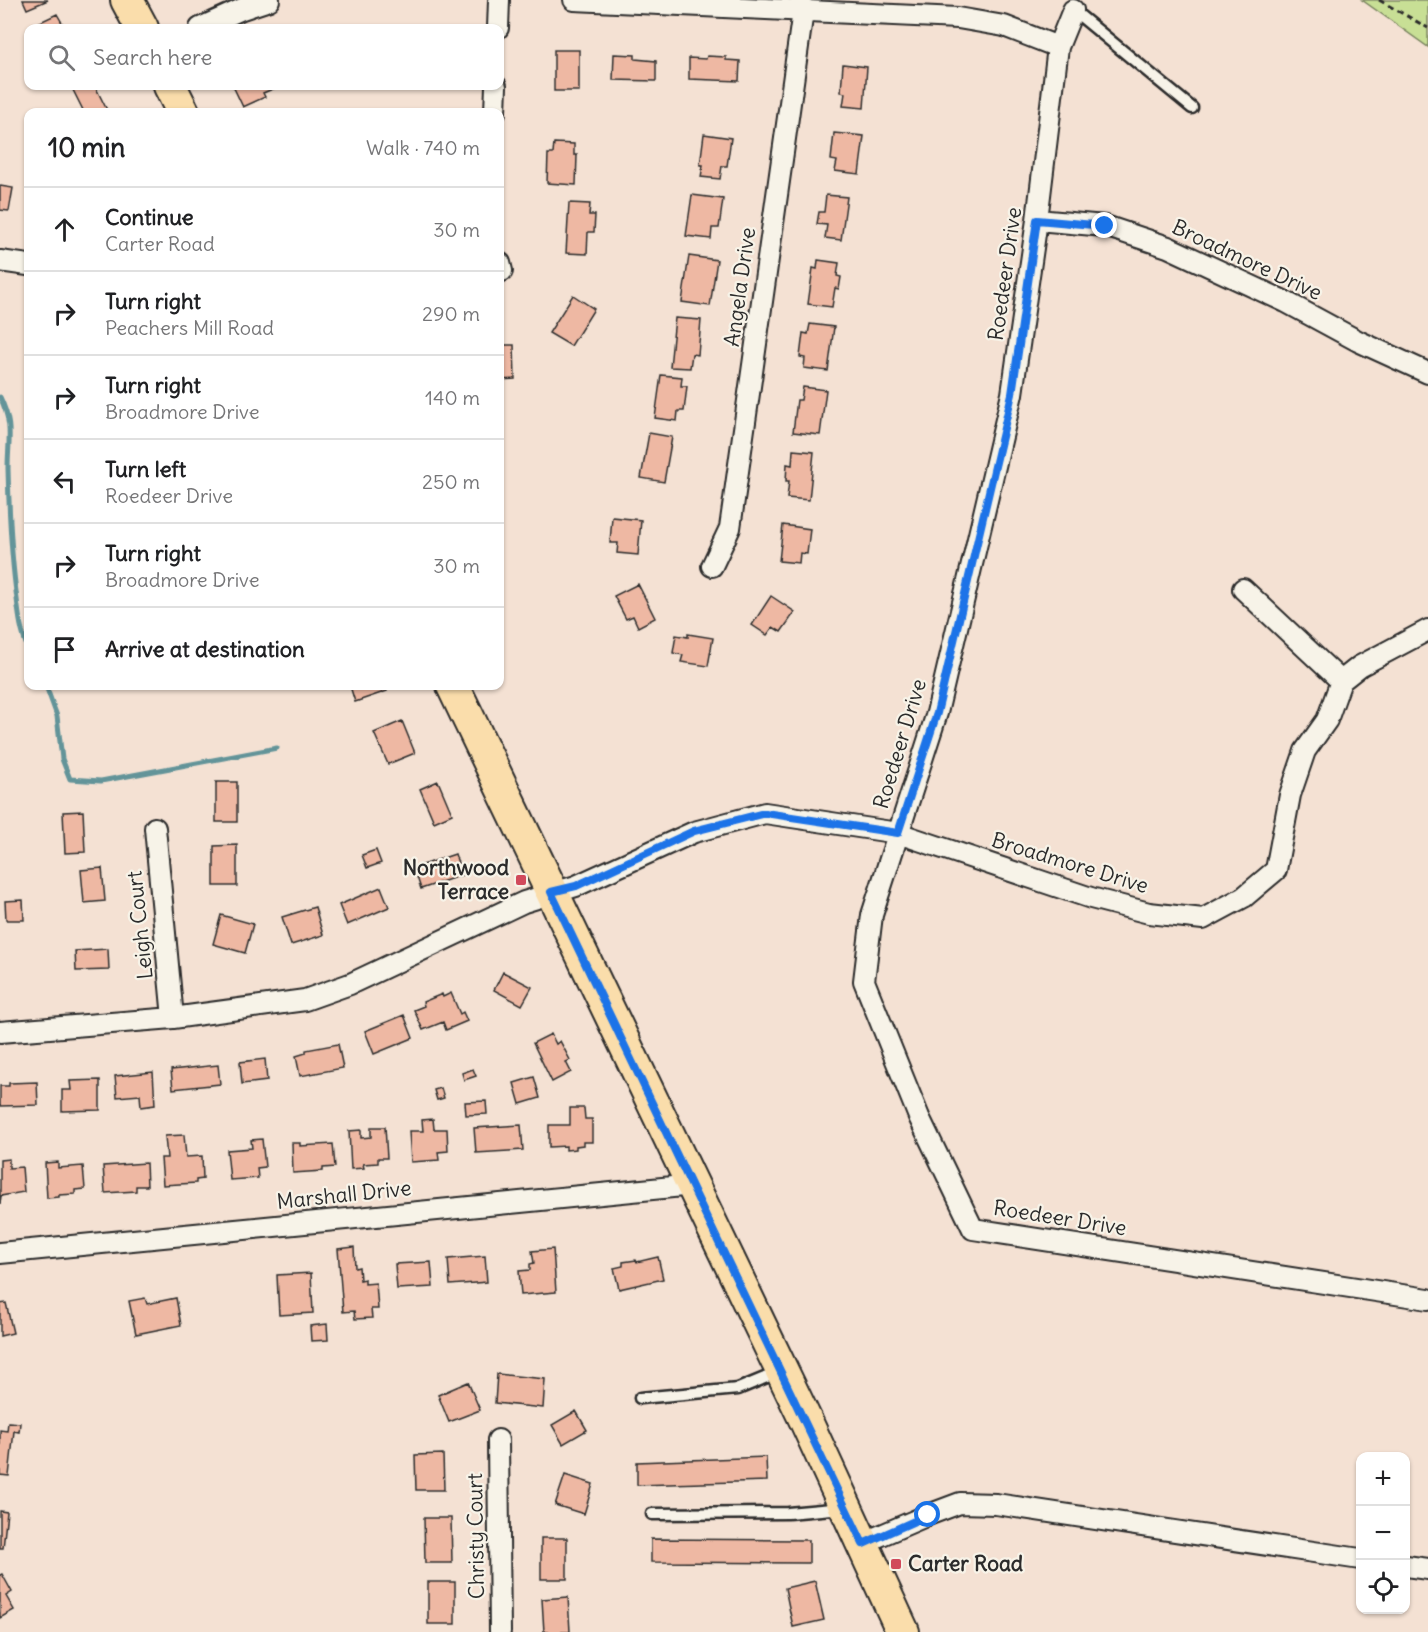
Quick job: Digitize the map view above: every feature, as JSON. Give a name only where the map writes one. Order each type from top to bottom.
[{"type":"main road","points":[[128,0],[140,24]]},
{"type":"main road","points":[[172,90],[181,108]]},
{"type":"main road","points":[[455,690],[782,1371],[903,1632]]},
{"type":"street","points":[[209,24],[269,0]]},
{"type":"street","points":[[498,24],[499,0]]},
{"type":"street","points":[[574,0],[958,18],[1004,26],[1058,47]]},
{"type":"street","name":"Roedeer Drive","points":[[1073,10],[1058,47],[1037,220],[1012,394],[937,713],[872,915],[864,981],[919,1117],[973,1229],[1428,1299]]},
{"type":"street","name":"Angela Drive","points":[[711,566],[730,528],[803,11]]},
{"type":"street","points":[[495,108],[496,90]]},
{"type":"street","name":"Broadmore Drive","points":[[1037,220],[1105,226],[1168,247],[1286,302],[1358,341],[1428,373]]},
{"type":"street","points":[[0,261],[24,265]]},
{"type":"street","points":[[1243,589],[1341,681],[1360,666],[1428,630]]},
{"type":"street","name":"Broadmore Drive","points":[[551,892],[576,886],[694,831],[765,813],[898,833],[1091,898],[1149,913],[1203,919],[1244,897],[1276,870],[1290,795],[1305,751],[1327,720],[1341,681]]},
{"type":"street","name":"Leigh Court","points":[[155,828],[173,1018]]},
{"type":"street","points":[[0,1032],[173,1018],[273,1006],[317,996],[350,984],[524,902],[551,892]]},
{"type":"street","name":"Marshall Drive","points":[[0,1253],[693,1185]]},
{"type":"street","name":"Christy Court","points":[[498,1440],[500,1632]]},
{"type":"street","points":[[863,1544],[960,1503],[996,1504],[1356,1558]]},
{"type":"street","points":[[1410,1567],[1428,1569]]},
{"type":"lane","points":[[1073,10],[1192,108]]},
{"type":"lane","points":[[640,1398],[738,1389],[782,1371]]},
{"type":"lane","points":[[652,1514],[789,1513],[846,1508]]},
{"type":"path","points":[[1379,0],[1428,28]]},
{"type":"green space","points":[[1362,0],[1428,0],[1428,47]]},
{"type":"building","points":[[23,0],[48,0],[27,9]]},
{"type":"building","points":[[57,14],[63,24],[39,24]]},
{"type":"building","points":[[554,50],[579,50],[579,91],[554,91]]},
{"type":"building","points":[[614,54],[635,55],[635,59],[656,61],[656,81],[613,80]]},
{"type":"building","points":[[707,56],[726,57],[726,60],[740,61],[739,81],[689,79],[689,58],[706,59]]},
{"type":"building","points":[[843,64],[867,67],[864,108],[843,106],[845,93],[841,92]]},
{"type":"building","points":[[73,90],[97,90],[106,108],[82,108]]},
{"type":"building","points":[[235,90],[270,90],[263,93],[265,97],[243,107]]},
{"type":"building","points":[[834,133],[864,136],[859,174],[835,171],[837,161],[831,160]]},
{"type":"building","points":[[704,134],[731,138],[727,166],[722,166],[720,179],[701,177],[703,165],[700,165]]},
{"type":"building","points":[[554,143],[574,144],[574,155],[577,155],[576,185],[547,183],[548,154],[553,154]]},
{"type":"building","points":[[0,186],[13,188],[9,211],[0,210]]},
{"type":"building","points":[[692,195],[723,199],[719,228],[712,228],[711,239],[686,236]]},
{"type":"building","points":[[826,195],[847,197],[841,240],[825,238],[827,225],[817,224],[819,212],[824,212]]},
{"type":"building","points":[[569,203],[590,204],[589,215],[595,215],[594,232],[588,232],[587,254],[566,253]]},
{"type":"building","points":[[689,256],[717,260],[710,306],[682,302]]},
{"type":"building","points":[[818,260],[839,263],[837,276],[841,277],[839,289],[835,288],[832,307],[808,304],[813,268],[817,269]]},
{"type":"building","points":[[573,295],[594,309],[571,346],[549,333]]},
{"type":"building","points":[[675,318],[701,320],[698,355],[692,354],[690,368],[670,367]]},
{"type":"building","points":[[810,324],[834,327],[828,371],[804,368],[805,358],[800,357],[803,333],[808,334]]},
{"type":"building","points":[[504,345],[514,345],[515,379],[504,380]]},
{"type":"building","points":[[661,375],[682,377],[681,386],[687,386],[684,411],[678,411],[677,421],[655,418]]},
{"type":"building","points":[[803,387],[826,390],[820,435],[793,432],[797,400],[801,400]]},
{"type":"building","points":[[649,433],[672,437],[664,482],[641,478]]},
{"type":"building","points":[[793,450],[814,452],[809,500],[787,498],[789,481],[786,481],[787,464],[792,465]]},
{"type":"building","points":[[612,517],[641,520],[638,555],[617,553],[618,543],[610,543]]},
{"type":"building","points":[[783,525],[810,529],[807,554],[800,553],[799,563],[779,561]]},
{"type":"building","points":[[638,584],[655,618],[638,627],[633,616],[626,619],[614,596]]},
{"type":"building","points":[[771,596],[795,612],[781,632],[773,627],[767,635],[752,625]]},
{"type":"building","points":[[688,634],[713,638],[708,666],[681,662],[683,655],[673,653],[676,635],[688,637]]},
{"type":"building","points":[[351,690],[387,691],[355,702]]},
{"type":"building","points":[[402,721],[415,753],[388,764],[374,733]]},
{"type":"building","points":[[438,781],[452,814],[434,822],[420,789]]},
{"type":"building","points":[[216,782],[237,782],[237,822],[216,822]]},
{"type":"building","points":[[83,811],[85,852],[65,853],[63,812]]},
{"type":"building","points":[[237,845],[237,886],[214,886],[214,846]]},
{"type":"building","points":[[376,850],[381,863],[367,868],[362,855]]},
{"type":"building","points":[[455,854],[462,875],[421,889],[414,868]]},
{"type":"building","points":[[102,868],[105,901],[84,903],[81,870]]},
{"type":"building","points":[[381,887],[389,907],[347,925],[339,905]]},
{"type":"building","points":[[23,900],[24,920],[6,920],[5,901]]},
{"type":"building","points":[[315,907],[323,935],[291,945],[282,917]]},
{"type":"building","points":[[221,915],[253,924],[245,953],[213,944]]},
{"type":"building","points":[[108,949],[109,970],[76,971],[75,951]]},
{"type":"building","points":[[503,972],[532,987],[522,1005],[494,990]]},
{"type":"building","points":[[451,993],[460,1014],[463,1012],[467,1021],[446,1030],[443,1022],[423,1030],[414,1010],[424,1006],[423,1002],[442,994],[443,997]]},
{"type":"building","points":[[404,1015],[413,1038],[374,1054],[365,1031]]},
{"type":"building","points":[[551,1034],[556,1044],[560,1041],[570,1060],[566,1062],[571,1072],[552,1082],[533,1043]]},
{"type":"building","points":[[338,1044],[343,1068],[300,1076],[296,1056],[306,1053],[306,1050]]},
{"type":"building","points":[[265,1059],[267,1081],[242,1084],[240,1062]]},
{"type":"building","points":[[218,1065],[220,1084],[173,1089],[171,1070]]},
{"type":"building","points":[[473,1069],[476,1076],[464,1080],[462,1073]]},
{"type":"building","points":[[153,1072],[155,1105],[141,1107],[140,1095],[117,1097],[115,1076]]},
{"type":"building","points":[[534,1077],[540,1098],[520,1104],[514,1083]]},
{"type":"building","points":[[100,1080],[100,1110],[62,1111],[62,1090],[71,1090],[70,1081]]},
{"type":"building","points":[[37,1082],[38,1105],[0,1106],[0,1086],[9,1086],[9,1083]]},
{"type":"building","points":[[441,1088],[444,1098],[437,1100],[434,1090]]},
{"type":"building","points":[[486,1101],[487,1114],[466,1115],[465,1102]]},
{"type":"building","points":[[570,1108],[584,1108],[585,1119],[592,1119],[592,1142],[583,1142],[583,1145],[576,1146],[576,1149],[566,1150],[566,1146],[549,1147],[549,1125],[570,1125]]},
{"type":"building","points":[[433,1119],[434,1129],[447,1129],[448,1151],[438,1152],[439,1160],[411,1162],[409,1131],[423,1131],[422,1120]]},
{"type":"building","points":[[521,1125],[523,1150],[476,1153],[474,1128]]},
{"type":"building","points":[[371,1127],[385,1127],[387,1158],[378,1158],[378,1163],[363,1164],[364,1168],[351,1169],[349,1131],[361,1130],[361,1138],[371,1137]]},
{"type":"building","points":[[184,1135],[186,1157],[202,1156],[203,1179],[196,1180],[196,1183],[163,1185],[161,1158],[167,1158],[165,1136]]},
{"type":"building","points":[[262,1139],[265,1167],[257,1168],[258,1178],[230,1180],[227,1150],[252,1148],[251,1140]]},
{"type":"building","points":[[292,1143],[300,1143],[300,1146],[333,1144],[335,1167],[323,1168],[323,1171],[293,1173]]},
{"type":"building","points":[[9,1159],[9,1168],[22,1167],[24,1192],[1,1196],[0,1204],[0,1160]]},
{"type":"building","points":[[58,1162],[58,1168],[83,1166],[85,1189],[75,1190],[75,1194],[47,1198],[45,1163]]},
{"type":"building","points":[[146,1163],[147,1186],[136,1186],[136,1191],[105,1193],[103,1166]]},
{"type":"building","points":[[354,1247],[355,1268],[359,1267],[360,1280],[365,1279],[365,1284],[376,1283],[378,1309],[371,1309],[372,1318],[355,1319],[354,1311],[343,1312],[338,1249]]},
{"type":"building","points":[[553,1249],[556,1292],[521,1295],[519,1271],[530,1270],[530,1264],[534,1263],[532,1251]]},
{"type":"building","points":[[485,1256],[487,1282],[450,1285],[448,1259]]},
{"type":"building","points":[[658,1257],[663,1279],[619,1289],[614,1268],[623,1266],[623,1262],[636,1260],[637,1262]]},
{"type":"building","points":[[431,1262],[433,1287],[397,1289],[395,1264]]},
{"type":"building","points":[[311,1273],[313,1313],[279,1315],[277,1275]]},
{"type":"building","points":[[145,1298],[147,1304],[176,1298],[181,1325],[136,1334],[129,1301]]},
{"type":"building","points":[[6,1303],[13,1333],[0,1336],[0,1304]]},
{"type":"building","points":[[327,1324],[328,1340],[311,1341],[310,1326]]},
{"type":"building","points":[[497,1374],[545,1379],[543,1408],[495,1403]]},
{"type":"building","points":[[468,1382],[480,1410],[449,1422],[438,1395]]},
{"type":"building","points":[[576,1411],[587,1430],[563,1444],[552,1425]]},
{"type":"building","points":[[8,1422],[20,1423],[19,1432],[14,1431],[9,1476],[0,1475],[0,1430],[7,1431]]},
{"type":"building","points":[[443,1454],[444,1490],[416,1490],[415,1455]]},
{"type":"building","points":[[766,1457],[767,1481],[637,1485],[637,1462]]},
{"type":"building","points":[[565,1475],[593,1484],[584,1514],[555,1505]]},
{"type":"building","points":[[0,1511],[7,1512],[3,1548],[0,1548]]},
{"type":"building","points":[[424,1518],[451,1518],[452,1563],[425,1563]]},
{"type":"building","points":[[541,1538],[567,1538],[567,1579],[541,1579]]},
{"type":"building","points":[[651,1539],[809,1540],[809,1563],[651,1562]]},
{"type":"building","points":[[2,1574],[12,1592],[6,1596],[14,1610],[0,1618],[0,1575]]},
{"type":"building","points":[[815,1581],[824,1620],[793,1627],[785,1588]]},
{"type":"building","points":[[428,1582],[455,1582],[455,1624],[428,1624]]},
{"type":"building","points":[[568,1597],[570,1632],[544,1632],[542,1599]]},
{"type":"waterway","points":[[0,397],[9,425],[8,469],[12,551],[24,636]]},
{"type":"waterway","points":[[47,690],[57,716],[62,759],[70,779],[101,781],[277,748]]},
{"type":"place","name":"Northwood Terrace","points":[[521,880]]},
{"type":"place","name":"Carter Road","points":[[896,1564]]},
{"type":"route","points":[[928,1515],[863,1544],[551,892],[576,886],[694,831],[765,813],[898,833],[937,713],[1012,394],[1037,220],[1105,226]]}]
